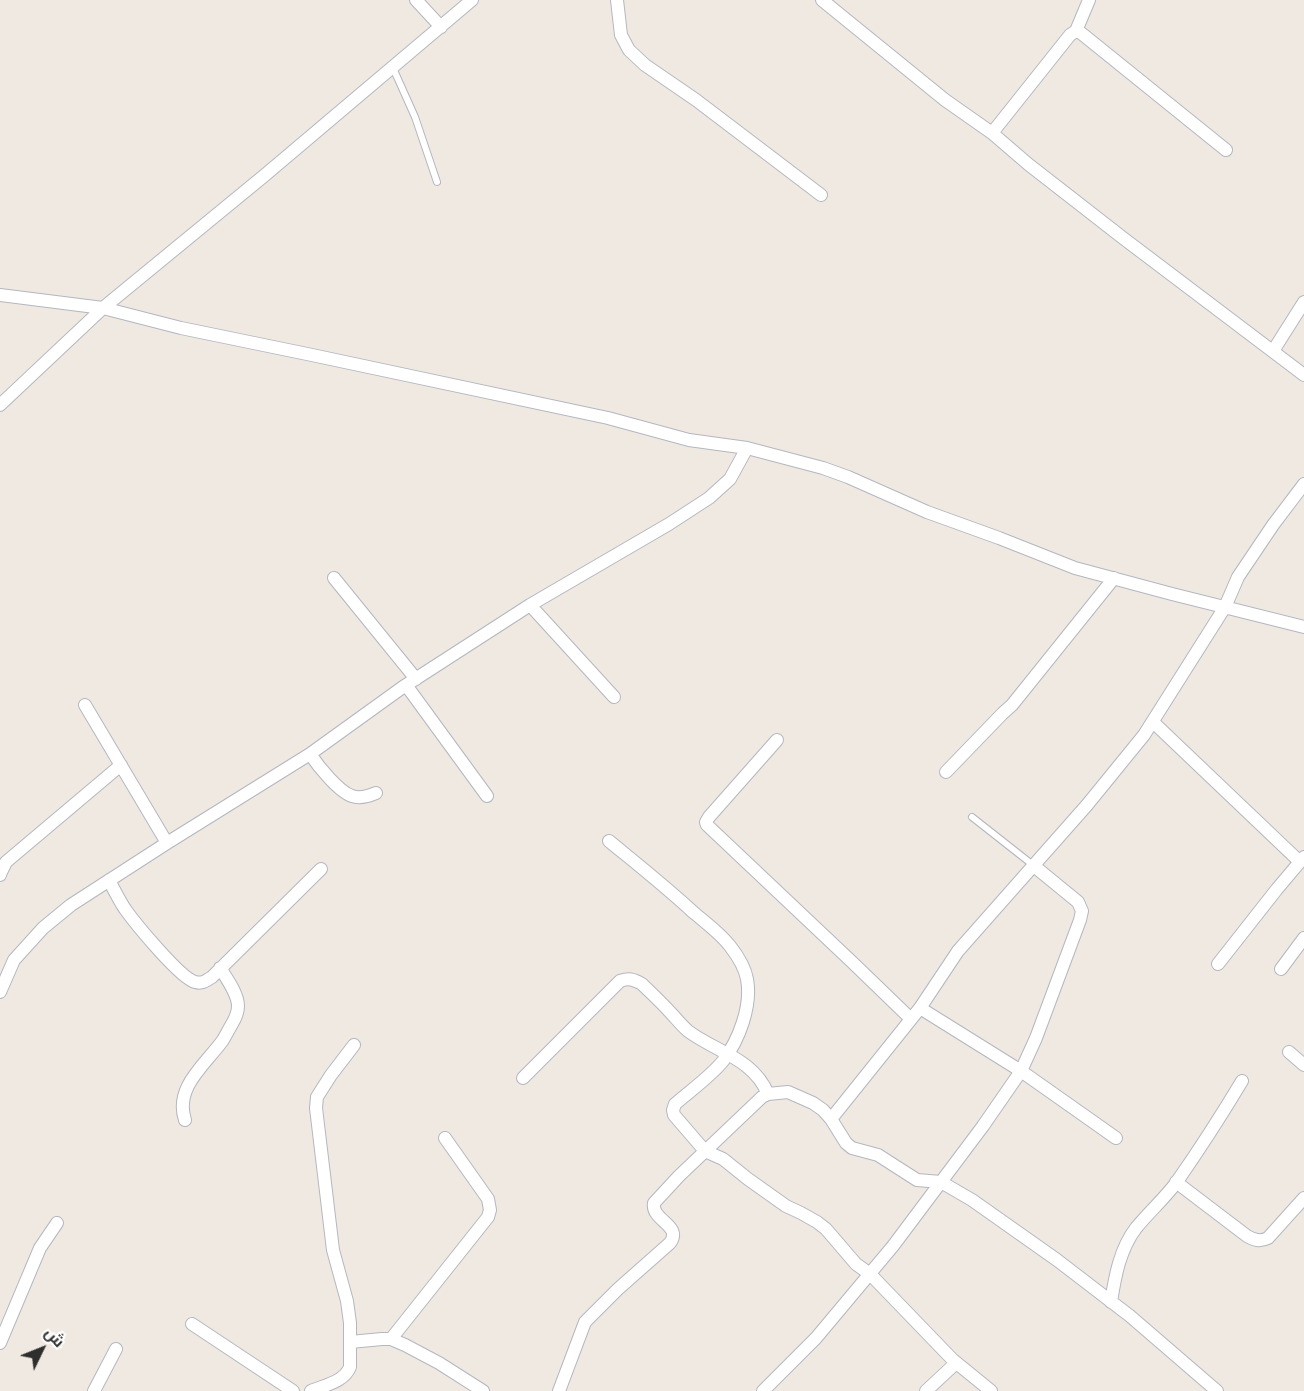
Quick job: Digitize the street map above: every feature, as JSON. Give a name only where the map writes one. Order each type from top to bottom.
[{"type":"street","points":[[416,0],[441,27]]},
{"type":"street","points":[[0,405],[103,308],[266,175],[472,0]]},
{"type":"street","points":[[617,0],[621,35],[628,50],[645,65],[696,100],[822,195]]},
{"type":"street","points":[[822,0],[945,100],[1304,375]]},
{"type":"street","points":[[992,134],[1070,35],[1076,31],[1089,0]]},
{"type":"street","points":[[1076,31],[1226,150]]},
{"type":"street","points":[[0,295],[103,308],[181,328],[608,418],[689,440],[747,448],[823,468],[927,512],[1075,568],[1304,627]]},
{"type":"street","points":[[1273,351],[1304,302]]},
{"type":"street","points":[[0,992],[14,960],[43,928],[71,905],[310,754],[411,682],[530,605],[709,498],[730,478],[747,448]]},
{"type":"street","points":[[831,1119],[920,1008],[958,951],[1087,805],[1144,735],[1225,608],[1238,577],[1304,484]]},
{"type":"street","points":[[334,578],[411,682],[487,796]]},
{"type":"street","points":[[946,772],[1012,705],[1114,578]]},
{"type":"street","points":[[530,605],[614,697]]},
{"type":"street","points":[[85,705],[167,843]]},
{"type":"street","points":[[1153,722],[1302,860],[1218,964]]},
{"type":"street","points":[[777,740],[707,819],[707,825],[910,1019]]},
{"type":"street","points":[[310,754],[326,774],[346,793],[360,798],[376,793]]},
{"type":"street","points":[[0,875],[6,862],[121,765]]},
{"type":"street","points":[[609,841],[714,929],[730,946],[743,967],[747,979],[746,1008],[738,1034],[728,1053],[717,1068],[675,1104],[674,1115],[705,1151],[723,1159],[786,1206],[826,1229],[856,1264],[870,1274],[956,1363],[991,1391]]},
{"type":"street","points":[[763,1391],[816,1338],[893,1246],[1021,1071],[1036,1038],[1082,911],[1078,902],[1034,866]]},
{"type":"street","points":[[109,880],[124,908],[149,939],[180,972],[199,983],[205,982],[220,968],[321,869]]},
{"type":"street","points":[[1281,969],[1304,938]]},
{"type":"street","points":[[185,1120],[182,1110],[183,1101],[192,1079],[202,1063],[224,1039],[238,1007],[232,989],[220,968]]},
{"type":"street","points":[[523,1078],[620,981],[627,978],[642,984],[694,1035],[728,1053],[757,1075],[768,1094]]},
{"type":"street","points":[[920,1008],[1021,1071],[1116,1138]]},
{"type":"street","points":[[311,1391],[342,1378],[350,1367],[347,1301],[333,1250],[316,1097],[354,1046]]},
{"type":"street","points":[[1289,1052],[1304,1065]]},
{"type":"street","points":[[1111,1302],[1122,1252],[1135,1230],[1176,1182],[1242,1081]]},
{"type":"street","points":[[559,1391],[585,1322],[674,1238],[670,1227],[654,1210],[654,1203],[762,1097],[768,1094],[788,1092],[823,1110],[852,1148],[878,1155],[917,1180],[941,1182],[972,1200],[1048,1253],[1111,1302],[1217,1391]]},
{"type":"street","points":[[391,1339],[488,1217],[490,1210],[488,1199],[445,1138]]},
{"type":"street","points":[[1176,1182],[1247,1236],[1260,1241],[1268,1238],[1304,1198]]},
{"type":"street","points":[[0,1344],[40,1248],[57,1223]]},
{"type":"street","points":[[192,1323],[293,1391]]},
{"type":"street","points":[[350,1342],[391,1339],[439,1363],[483,1391]]},
{"type":"street","points":[[94,1391],[116,1349]]},
{"type":"street","points":[[926,1391],[956,1363]]},
{"type":"lane","points":[[393,68],[415,117],[437,182]]},
{"type":"lane","points":[[972,817],[1034,866]]}]
